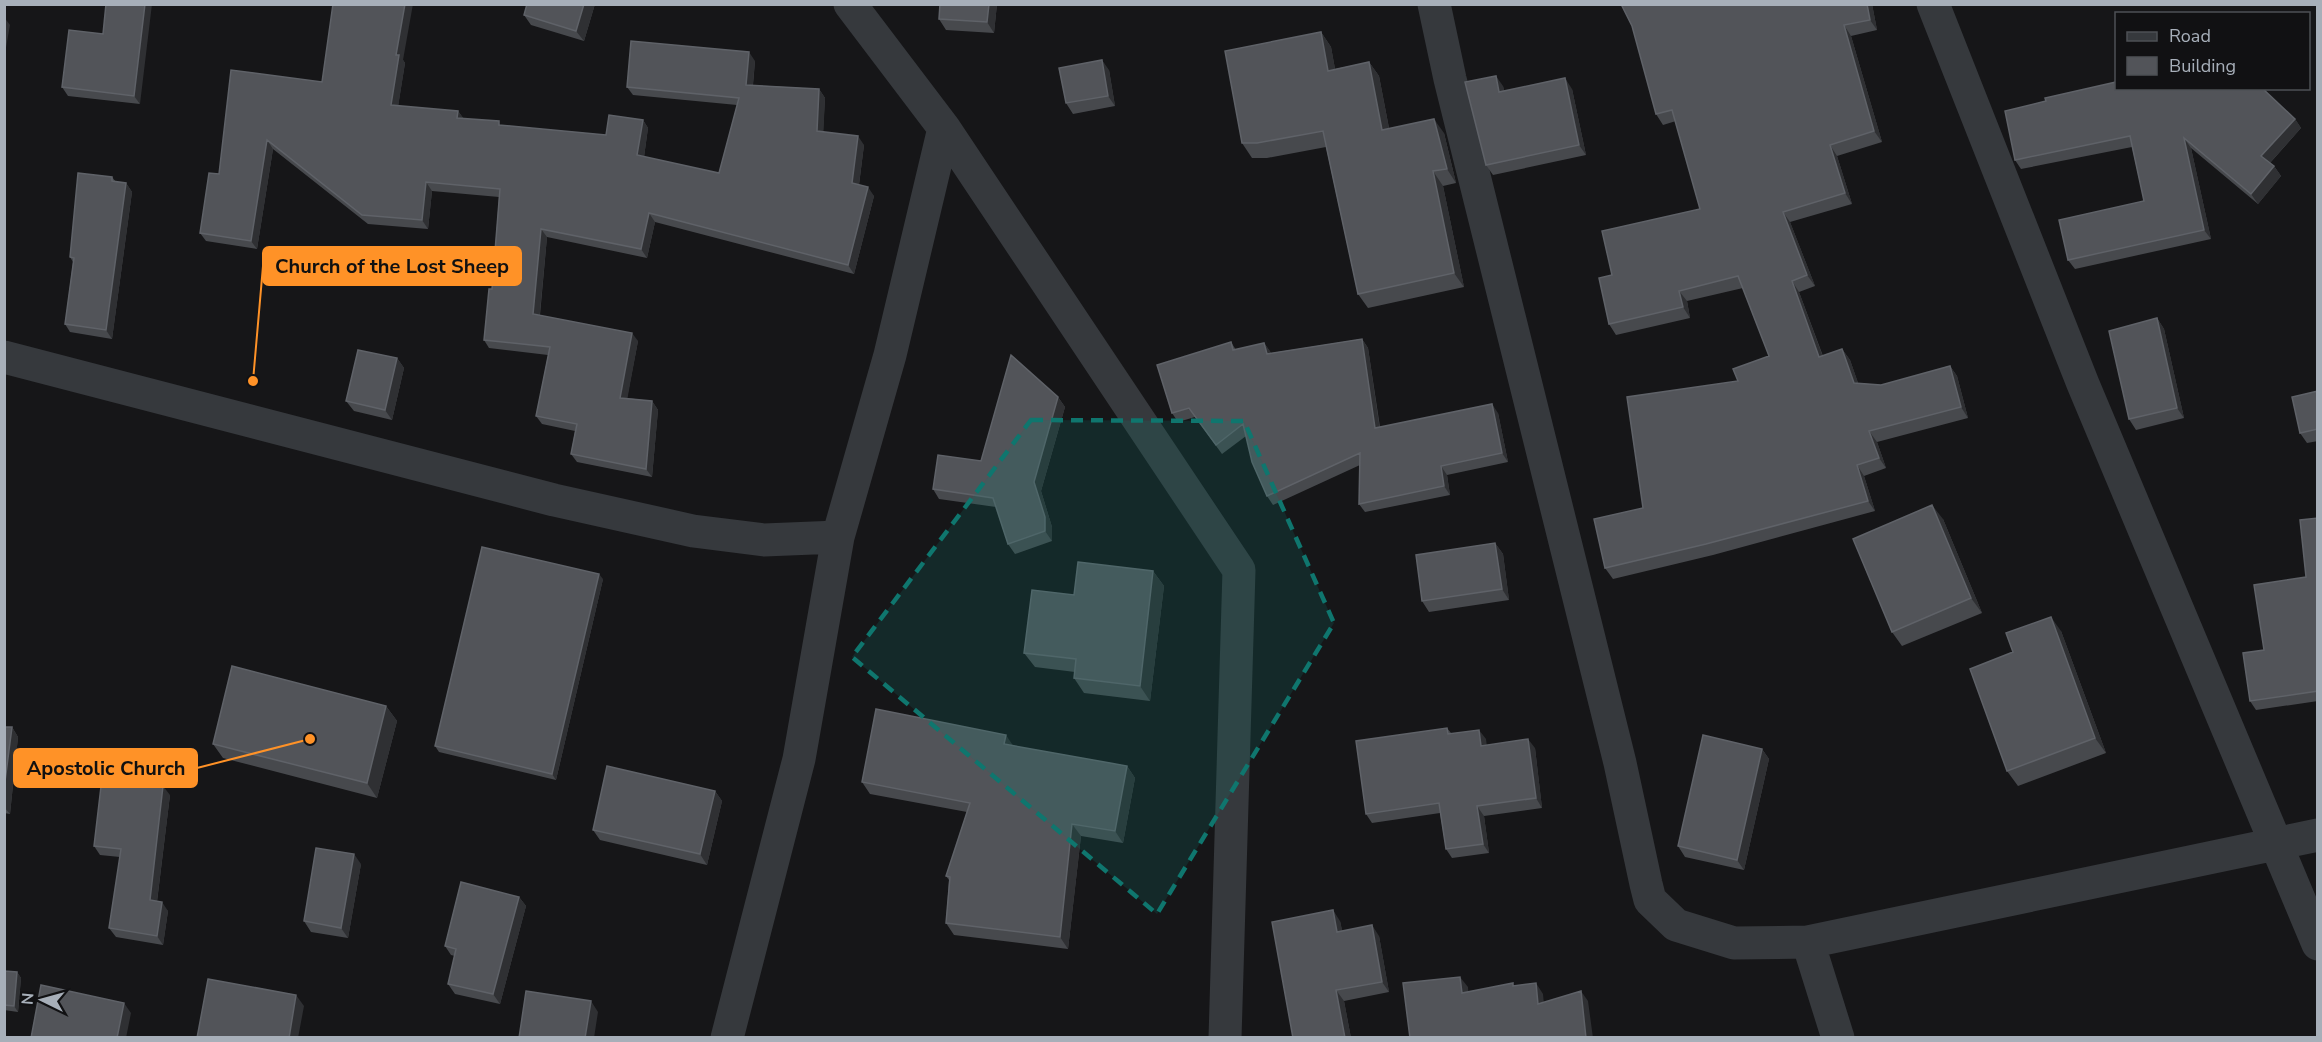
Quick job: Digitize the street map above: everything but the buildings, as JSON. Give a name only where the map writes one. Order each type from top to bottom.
[{"type":"street","points":[[850,4],[944,128],[1239,570],[1225,1038]]},
{"type":"street","points":[[1434,4],[1450,79],[1620,763],[1650,900],[1676,925],[1734,943],[1808,942],[2318,835]]},
{"type":"street","points":[[1933,4],[2084,384],[2274,844],[2318,944]]},
{"type":"street","points":[[727,1038],[799,759],[838,537],[890,355],[944,128]]},
{"type":"street","points":[[4,357],[554,500],[693,531],[764,540],[838,537]]},
{"type":"street","points":[[1808,942],[1838,1038]]},
{"type":"highlighted area","points":[[1031,420],[1244,421],[1334,623],[1157,914],[852,657]]},
{"type":"place","name":"Church of the Lost Sheep","points":[[253,381]]},
{"type":"place","name":"Apostolic Church","points":[[310,739]]}]
